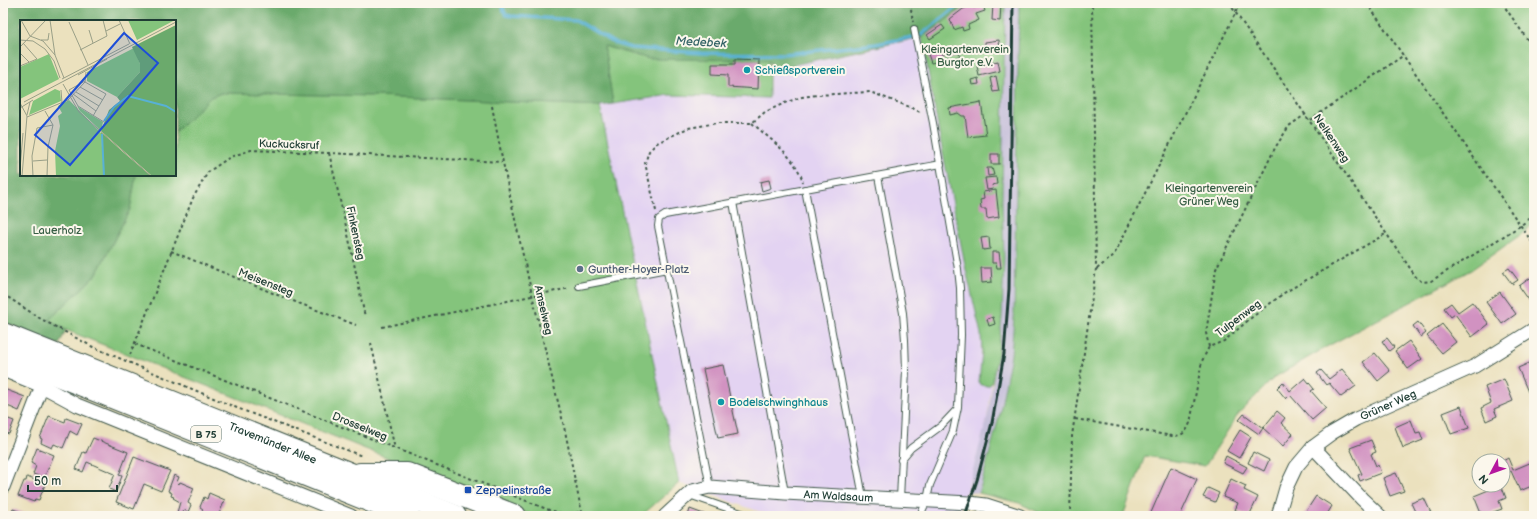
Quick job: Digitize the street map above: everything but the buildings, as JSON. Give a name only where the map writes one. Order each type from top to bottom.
[{"type":"highway","name":"Travemünder Allee","points":[[3,334],[454,516]]},
{"type":"highway","name":"Travemünder Allee","points":[[3,353],[408,516]]},
{"type":"highway","points":[[349,474],[407,474],[515,516]]},
{"type":"street","name":"Grüner Weg","points":[[1278,516],[1286,488],[1296,467],[1313,447],[1332,433],[1356,419],[1475,366],[1534,329]]},
{"type":"street","points":[[3,370],[42,386],[77,405],[351,516]]},
{"type":"street","points":[[3,487],[42,386]]},
{"type":"street","points":[[1313,447],[1380,516]]},
{"type":"street","name":"Am Waldsaum","points":[[665,516],[692,491],[710,487],[986,505],[1020,516]]},
{"type":"lane","points":[[914,29],[934,123],[960,288],[960,373],[958,407],[953,431],[930,485],[927,500],[920,516]]},
{"type":"lane","points":[[710,487],[658,226],[659,219],[665,215],[941,164]]},
{"type":"lane","points":[[878,176],[903,313],[905,340],[906,370],[900,499]]},
{"type":"lane","points":[[805,189],[863,497]]},
{"type":"lane","points":[[733,202],[785,493]]},
{"type":"lane","points":[[579,286],[667,269]]},
{"type":"lane","points":[[901,460],[911,448],[941,426],[958,407]]},
{"type":"lane","points":[[688,494],[750,516]]},
{"type":"path","points":[[910,3],[914,29]]},
{"type":"path","points":[[1070,516],[1072,436],[1096,269],[1092,3]]},
{"type":"path","name":"Nelkenweg","points":[[1229,3],[1416,277],[1422,282],[1431,281],[1520,226]]},
{"type":"path","points":[[1096,269],[1114,254],[1236,12],[1238,3]]},
{"type":"path","points":[[1367,3],[1534,245]]},
{"type":"path","points":[[1502,3],[1534,49]]},
{"type":"path","points":[[1310,120],[1404,56]]},
{"type":"path","points":[[659,219],[654,207],[645,163],[649,151],[657,143],[688,128],[717,123],[752,123],[765,112],[802,97],[870,92],[910,107],[922,113],[934,123]]},
{"type":"path","name":"Amselweg","points":[[492,106],[502,162],[532,295],[561,412],[583,516]]},
{"type":"path","points":[[1209,347],[1206,332],[1216,269],[1275,148],[1289,126],[1306,114]]},
{"type":"path","points":[[752,123],[785,152],[795,164],[802,178],[805,189]]},
{"type":"path","name":"Kuckucksruf","points":[[130,355],[193,198],[208,172],[230,157],[251,150],[502,162]]},
{"type":"path","name":"Finkensteg","points":[[329,153],[365,317]]},
{"type":"path","points":[[1520,226],[1534,215]]},
{"type":"path","name":"Tulpenweg","points":[[1075,419],[1172,436],[1183,434],[1187,430],[1190,423],[1202,362],[1209,347],[1224,341],[1284,293],[1387,233]]},
{"type":"path","name":"Meisensteg","points":[[171,251],[280,296],[356,325]]},
{"type":"path","points":[[382,327],[579,286]]},
{"type":"path","points":[[3,294],[41,319],[93,347],[237,408],[367,458]]},
{"type":"path","points":[[371,343],[395,449]]},
{"type":"path","name":"Drosselweg","points":[[135,344],[549,510],[569,514],[582,511]]},
{"type":"shaded area","points":[[1005,3],[1019,3],[1014,318],[1011,355],[999,417],[979,493],[967,492],[987,418],[998,353],[1004,257],[1002,199]]},
{"type":"shaded area","points":[[922,37],[966,270],[981,334],[981,385],[988,386],[992,383],[987,418],[976,462],[958,516],[772,516],[679,483],[600,106],[670,95],[769,98],[770,70]]},
{"type":"green space","name":"Lauerholz","points":[[3,3],[971,3],[964,5],[940,25],[922,37],[770,70],[772,64],[769,60],[649,59],[604,46],[613,104],[600,106],[377,96],[221,93],[211,97],[176,131],[176,20],[20,20],[20,176],[136,176],[130,209],[96,275],[49,320],[66,330],[59,345],[3,322]]},
{"type":"green space","name":"Kleingartenverein Burgtor e.V.","points":[[971,3],[1005,3],[1002,199],[1004,257],[1002,318],[998,353],[992,383],[988,386],[981,385],[979,382],[982,352],[981,334],[966,270],[922,37],[965,5]]},
{"type":"green space","name":"Kleingartenverein Grüner Weg","points":[[1019,3],[1534,3],[1534,223],[1523,233],[1471,270],[1328,346],[1275,377],[1239,413],[1205,466],[1145,456],[1123,516],[1046,516],[1019,503],[979,493],[999,417],[1011,355],[1014,318]]},
{"type":"green space","points":[[604,46],[637,56],[769,60],[769,98],[670,95],[613,104]]},
{"type":"green space","points":[[221,93],[377,96],[600,106],[679,483],[641,516],[534,516],[66,330],[49,320],[96,275],[130,209],[136,176],[176,176],[176,131],[211,97]]},
{"type":"waterway","name":"Medebek","points":[[502,3],[506,15],[576,20],[614,43],[631,48],[701,53],[784,54],[876,44],[913,37]]},
{"type":"waterway","name":"Medebek","points":[[921,35],[959,5],[965,3]]},
{"type":"railway","points":[[965,516],[977,480],[992,423],[1004,354],[1009,289],[1013,3]]},
{"type":"place","name":"Schießsportverein","points":[[747,70]]},
{"type":"place","name":"Gunther-Hoyer-Platz","points":[[580,269]]},
{"type":"place","name":"Bodelschwinghhaus","points":[[721,402]]},
{"type":"place","name":"Zeppelinstraße","points":[[468,490]]}]
